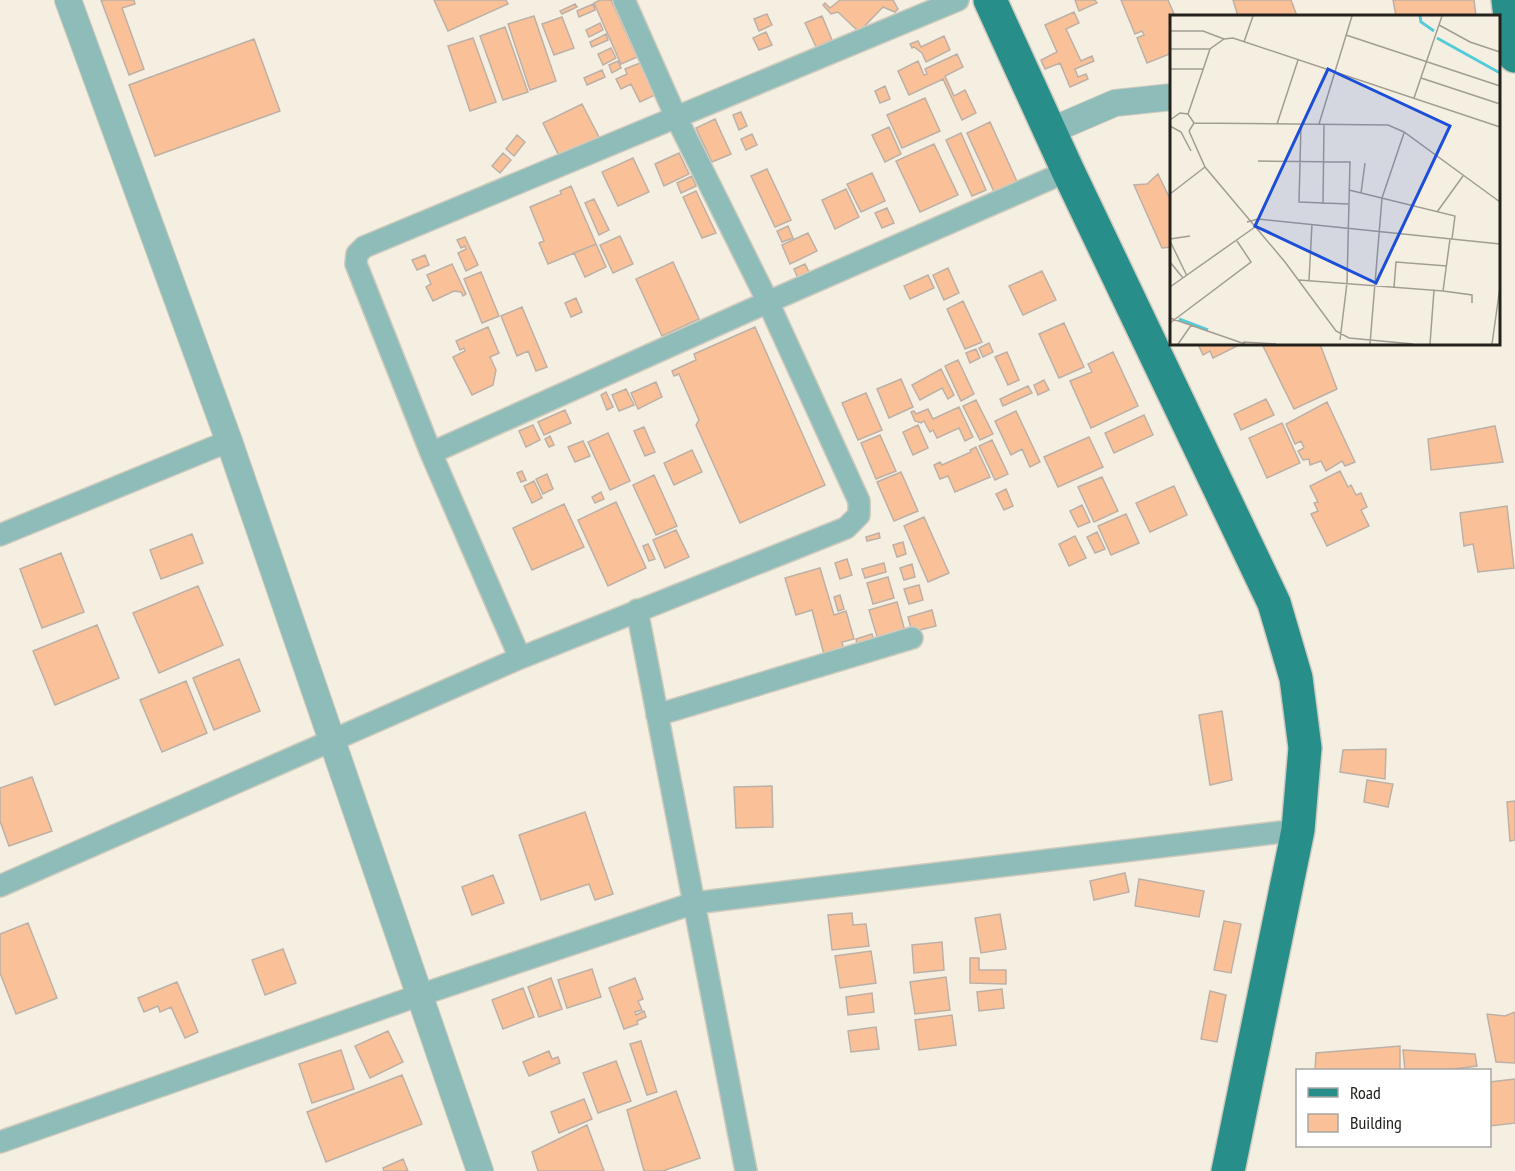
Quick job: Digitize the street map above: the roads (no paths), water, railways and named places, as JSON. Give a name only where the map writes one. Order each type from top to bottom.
[{"type":"main road","points":[[990,0],[1068,171],[1274,603],[1296,678],[1305,747],[1298,830],[1228,1171]]},
{"type":"main road","points":[[1508,0],[1515,57]]},
{"type":"street","points":[[68,0],[229,441],[480,1171]]},
{"type":"street","points":[[0,886],[520,658],[846,528],[859,515],[859,501],[768,302],[676,117],[624,0]]},
{"type":"street","points":[[520,658],[430,453],[356,264],[357,254],[364,247],[958,0]]},
{"type":"street","points":[[1500,59],[1515,57]]},
{"type":"street","points":[[1050,131],[1115,103],[1170,97]]},
{"type":"street","points":[[430,453],[1068,171]]},
{"type":"street","points":[[0,535],[229,441]]},
{"type":"street","points":[[637,610],[746,1171]]},
{"type":"street","points":[[657,715],[912,638]]},
{"type":"street","points":[[0,1142],[420,994],[694,903],[1298,830]]}]
